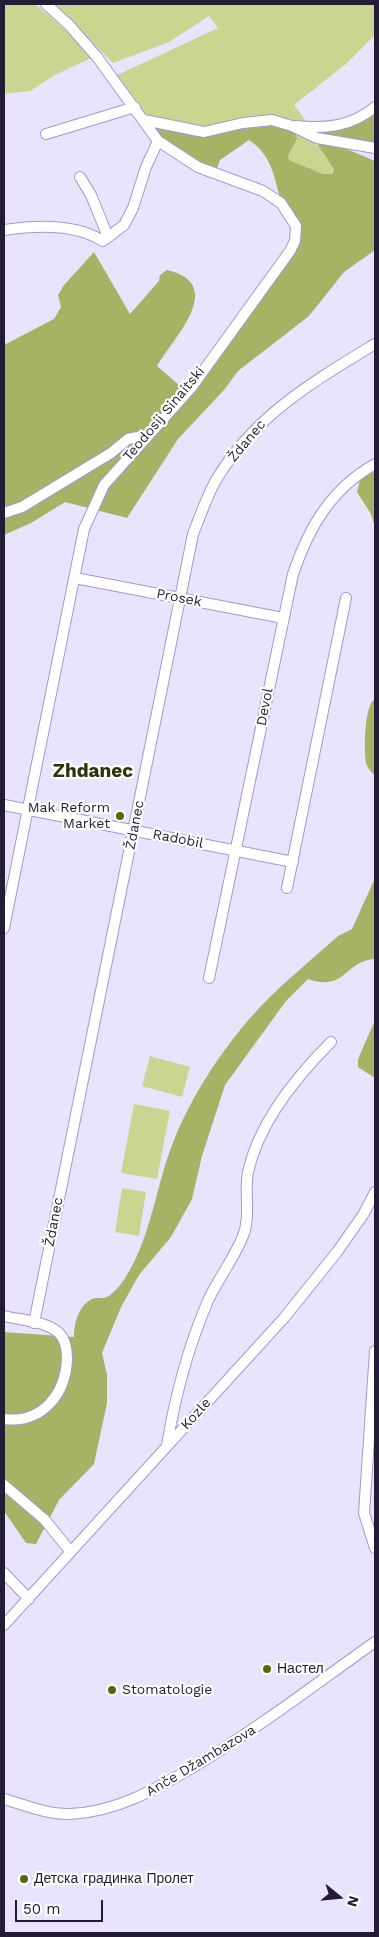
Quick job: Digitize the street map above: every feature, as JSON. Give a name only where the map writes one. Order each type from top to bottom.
[{"type":"street","name":"Teodosij Sinaitski","points":[[4,928],[84,529],[93,506],[104,485],[191,388],[230,331],[290,251],[297,234],[291,215],[282,203],[263,191],[198,167],[158,141],[89,48],[46,4]]},
{"type":"street","points":[[46,134],[134,107]]},
{"type":"street","points":[[144,120],[204,132],[264,120],[292,126],[342,125],[356,120],[375,107]]},
{"type":"street","points":[[292,126],[317,138],[375,148]]},
{"type":"street","points":[[4,220],[7,229],[49,227],[78,230],[92,234],[103,241],[124,225],[133,208],[146,167],[158,141]]},
{"type":"street","points":[[80,177],[91,195],[108,237]]},
{"type":"street","name":"Ždanec","points":[[34,1323],[193,534],[215,482],[240,446],[270,413],[314,381],[375,344]]},
{"type":"street","points":[[4,513],[22,507],[111,453],[128,439],[148,435]]},
{"type":"street","name":"Devol","points":[[209,978],[292,574],[305,540],[326,506],[355,475],[375,464]]},
{"type":"street","name":"Prosek","points":[[75,578],[283,618]]},
{"type":"street","points":[[287,888],[346,598]]},
{"type":"street","name":"Radobil","points":[[4,805],[293,862]]},
{"type":"street","points":[[167,1446],[174,1404],[199,1324],[212,1292],[244,1235],[247,1215],[248,1173],[259,1140],[284,1098],[312,1062],[331,1042]]},
{"type":"street","name":"Kozle","points":[[4,1626],[70,1551],[284,1318],[338,1252],[363,1215],[375,1192]]},
{"type":"street","points":[[4,1316],[53,1329],[64,1340],[67,1364],[63,1384],[54,1402],[42,1411],[22,1418],[4,1419]]},
{"type":"street","points":[[375,1351],[364,1513],[375,1548]]},
{"type":"street","points":[[4,1485],[45,1520],[70,1551]]},
{"type":"street","points":[[4,1573],[29,1599]]},
{"type":"street","name":"Anče Džambazova","points":[[4,1799],[49,1812],[71,1814],[107,1808],[130,1801],[152,1791],[258,1727],[375,1642]]},
{"type":"green space","points":[[4,4],[35,4],[70,34],[91,58],[55,75],[30,91],[4,94]]},
{"type":"green space","points":[[54,4],[375,4],[375,35],[346,64],[294,105],[319,138],[319,147],[334,169],[331,174],[323,174],[289,160],[288,156],[297,139],[204,132],[144,120],[113,77],[218,28],[209,16],[169,42],[113,63]]},
{"type":"green space","points":[[375,107],[375,148],[337,143],[344,148],[375,161],[375,250],[344,272],[309,316],[238,371],[224,390],[178,439],[127,518],[65,502],[31,523],[4,535],[4,345],[54,319],[61,307],[58,295],[64,285],[94,252],[130,314],[159,281],[160,275],[167,270],[185,277],[193,287],[195,299],[191,313],[157,366],[187,392],[297,234],[282,205],[271,167],[263,152],[249,140],[220,160],[216,171],[180,157],[144,120],[196,132],[243,123],[330,127]],"holes":[[[295,132],[319,138],[319,147],[334,169],[332,174],[323,174],[289,160],[288,156],[297,139]]]},
{"type":"green space","points":[[375,471],[375,527],[371,514],[357,492],[360,480]]},
{"type":"green space","points":[[375,699],[375,776],[368,768],[365,749],[367,718],[371,703]]},
{"type":"green space","points":[[375,878],[375,959],[357,965],[338,979],[330,982],[308,979],[286,1001],[225,1085],[202,1156],[192,1199],[171,1237],[139,1275],[121,1307],[102,1353],[107,1375],[107,1403],[94,1464],[59,1500],[36,1544],[26,1543],[4,1511],[4,1332],[74,1337],[76,1321],[83,1306],[92,1299],[107,1297],[118,1288],[127,1275],[142,1243],[168,1157],[182,1121],[214,1065],[240,1030],[268,999],[338,936],[352,929]]},
{"type":"green space","points":[[375,1020],[375,1078],[358,1067],[358,1059]]},
{"type":"green space","points":[[150,1056],[190,1067],[182,1097],[142,1086]]},
{"type":"green space","points":[[134,1104],[170,1111],[157,1179],[121,1173]]},
{"type":"green space","points":[[122,1188],[146,1192],[139,1236],[115,1232]]},
{"type":"place","name":"Mak Reform Market","points":[[120,816]]},
{"type":"place","name":"Настел","points":[[267,1669]]},
{"type":"place","name":"Stomatologie","points":[[112,1690]]},
{"type":"place","name":"Детска градинка Пролет","points":[[24,1879]]},
{"type":"district","name":"Zhdanec","points":[[93,771]]}]
